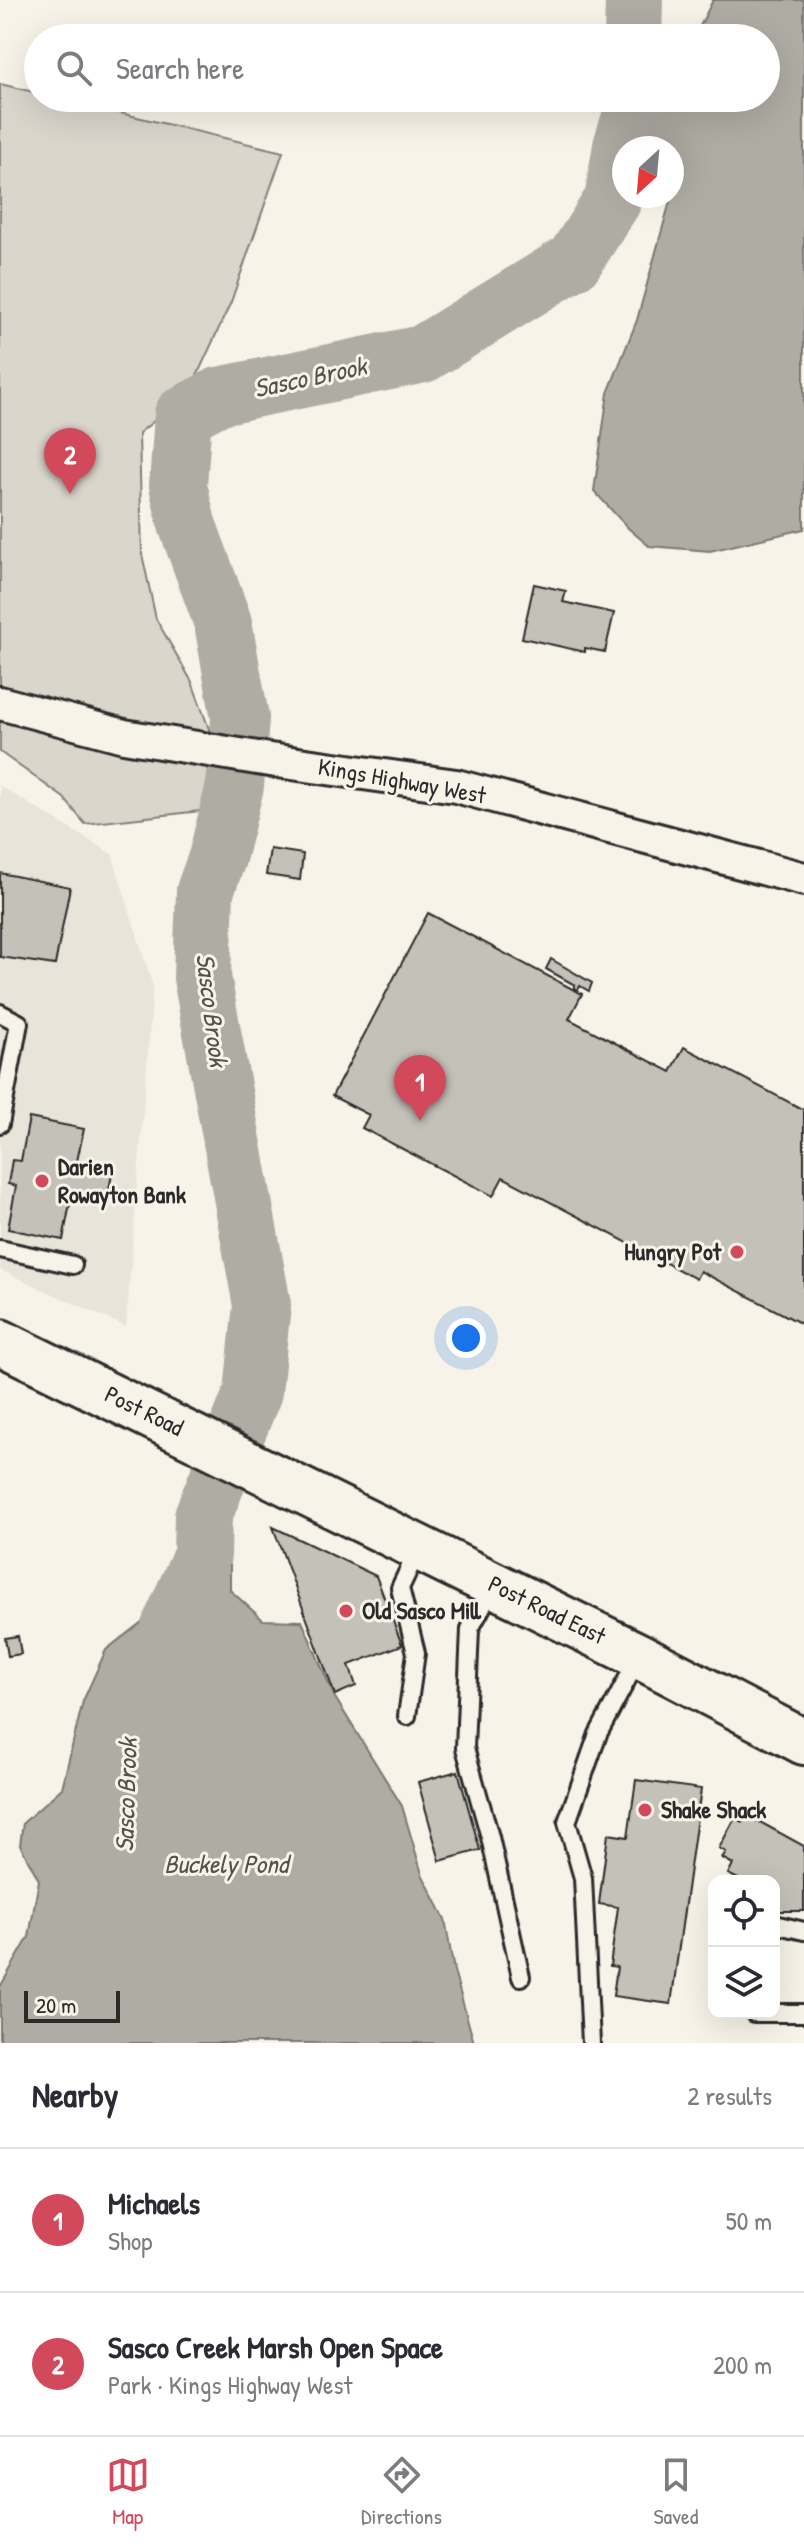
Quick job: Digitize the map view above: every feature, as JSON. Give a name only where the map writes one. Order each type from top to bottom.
[{"type":"main road","name":"Post Road","points":[[0,1342],[287,1481]]},
{"type":"main road","name":"Post Road East","points":[[287,1481],[639,1656],[804,1742]]},
{"type":"street","name":"Kings Highway West","points":[[0,703],[124,736],[456,786],[802,879]]},
{"type":"lane","points":[[0,1013],[19,1023],[0,1124]]},
{"type":"lane","points":[[0,1249],[73,1265]]},
{"type":"lane","points":[[407,1716],[416,1653],[400,1588],[420,1547]]},
{"type":"lane","points":[[494,1584],[470,1629],[465,1748],[490,1837],[521,1977]]},
{"type":"lane","points":[[591,2043],[583,1878],[567,1822],[598,1734],[639,1656]]},
{"type":"lane","points":[[780,1925],[804,1931]]},
{"type":"lane","points":[[780,2013],[804,2013]]},
{"type":"shaded area","points":[[0,84],[24,90],[24,112],[116,112],[283,152],[231,302],[189,393],[139,433],[142,554],[156,619],[192,682],[209,729],[209,810],[85,824],[64,798],[0,752]]},
{"type":"shaded area","points":[[0,786],[112,854],[153,986],[126,1327],[0,1270]]},
{"type":"water","points":[[713,0],[804,0],[804,529],[710,551],[649,546],[594,491],[608,393],[637,320],[668,208],[684,208],[684,136],[653,136],[657,112],[780,112],[780,24],[701,24]]},
{"type":"water","name":"Buckely Pond","points":[[202,1555],[230,1565],[230,1590],[263,1620],[302,1621],[334,1696],[402,1806],[422,1874],[445,1919],[454,1971],[474,2043],[0,2043],[0,1987],[29,1937],[39,1880],[20,1845],[23,1823],[62,1788],[83,1701],[106,1650],[143,1621],[185,1562]]},
{"type":"building","points":[[534,584],[566,591],[563,602],[614,613],[605,652],[585,648],[585,652],[522,638]]},
{"type":"building","points":[[270,849],[303,854],[300,880],[266,875]]},
{"type":"building","points":[[0,873],[70,887],[55,965],[0,957]]},
{"type":"building","points":[[428,913],[582,994],[569,1019],[671,1072],[684,1047],[804,1110],[804,1325],[700,1271],[696,1279],[503,1177],[493,1196],[362,1128],[369,1115],[332,1096]]},
{"type":"building","points":[[551,959],[592,983],[589,991],[580,986],[578,990],[574,988],[575,985],[546,969]]},
{"type":"building","points":[[29,1118],[84,1129],[77,1161],[113,1169],[107,1200],[72,1193],[63,1240],[8,1229],[16,1186],[8,1184],[12,1160],[21,1161]]},
{"type":"building","name":"Old Sasco Mill","points":[[273,1527],[376,1576],[402,1645],[349,1665],[356,1686],[335,1695]]},
{"type":"building","points":[[18,1636],[21,1654],[8,1656],[5,1638]]},
{"type":"building","points":[[458,1771],[480,1850],[440,1861],[418,1782]]},
{"type":"building","points":[[636,1780],[701,1789],[671,2004],[613,1996],[617,1967],[610,1966],[618,1907],[599,1904],[608,1834],[628,1837]]},
{"type":"building","points":[[747,1815],[804,1846],[804,1911],[780,1911],[780,1875],[728,1874],[733,1864],[722,1858],[726,1852],[719,1848],[735,1818],[743,1822]]},
{"type":"waterway","name":"Sasco Brook","points":[[633,24],[634,0]]},
{"type":"waterway","name":"Sasco Brook","points":[[170,1627],[202,1555],[203,1516],[253,1392],[262,1305],[202,977],[205,891],[217,858],[235,786],[240,718],[223,623],[187,524],[178,485],[183,415],[219,396],[423,354],[574,261],[613,200],[622,146],[633,112]]},
{"type":"place","name":"Sasco Creek Marsh Open Space","points":[[70,494]]},
{"type":"place","name":"Michaels","points":[[420,1121]]},
{"type":"place","name":"Darien Rowayton Bank","points":[[42,1181]]},
{"type":"place","name":"Hungry Pot","points":[[737,1252]]},
{"type":"place","name":"Old Sasco Mill","points":[[346,1611]]},
{"type":"place","name":"Shake Shack","points":[[645,1810]]}]
